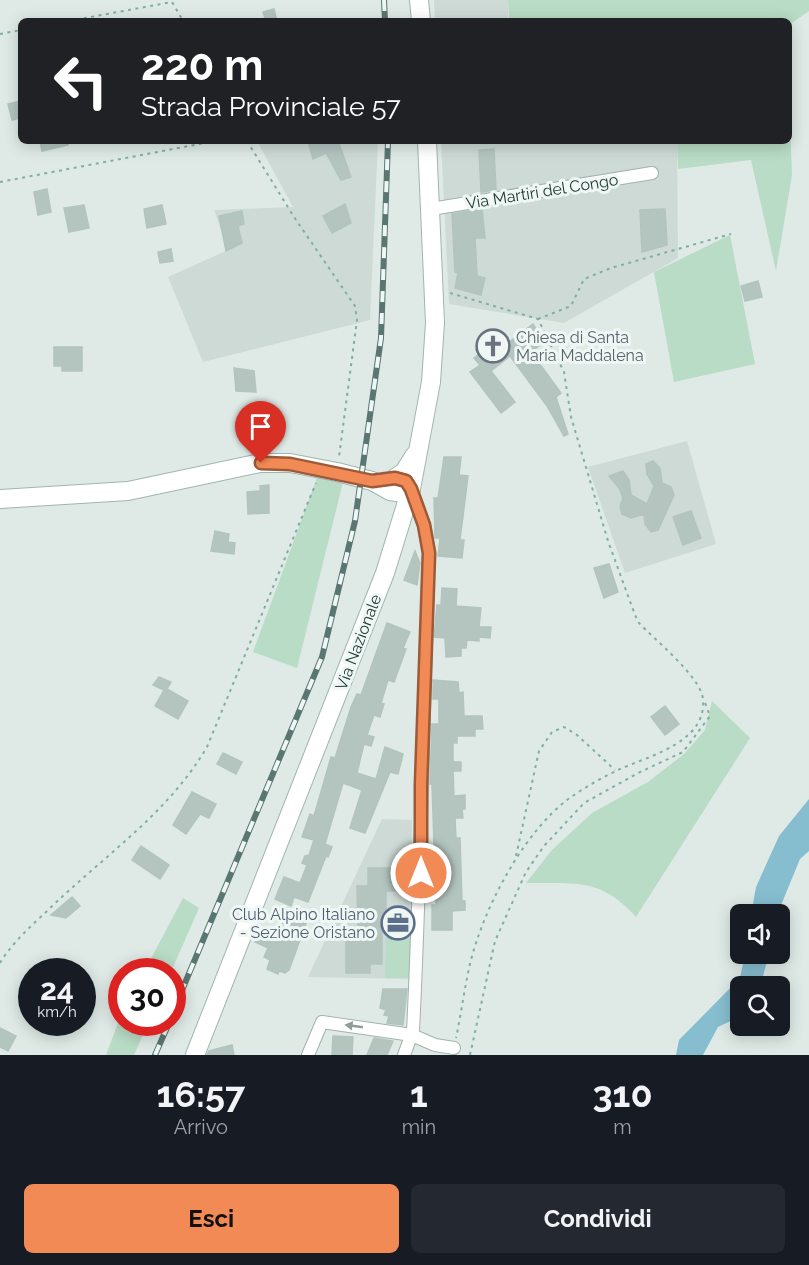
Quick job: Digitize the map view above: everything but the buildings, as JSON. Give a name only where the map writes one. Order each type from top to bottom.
[{"type":"main road","points":[[419,0],[421,18]]},
{"type":"main road","name":"Via Nazionale","points":[[195,1055],[385,573],[411,489],[431,382],[435,289],[427,144]]},
{"type":"main road","points":[[393,484],[404,472],[419,448]]},
{"type":"main road","points":[[0,499],[128,491],[261,463],[290,464],[393,484],[406,481],[411,489]]},
{"type":"main road","points":[[385,573],[387,538],[395,510],[393,484]]},
{"type":"street","name":"Via Martiri del Congo","points":[[431,209],[652,173]]},
{"type":"street","points":[[404,1055],[412,1035],[421,882],[421,785],[429,553],[424,525],[411,489]]},
{"type":"street","points":[[308,1055],[322,1022],[412,1035],[435,1045],[454,1048]]},
{"type":"path","points":[[85,18],[172,2],[181,18]]},
{"type":"path","points":[[0,34],[18,31]]},
{"type":"path","points":[[0,182],[199,144]]},
{"type":"path","points":[[0,963],[9,947],[64,894],[133,837],[192,773],[207,747],[330,471],[357,320],[355,306],[294,217],[249,144]]},
{"type":"path","points":[[435,289],[538,319],[571,306],[584,279],[611,268],[731,234]]},
{"type":"path","points":[[470,1055],[495,941],[526,872],[544,846],[584,803],[639,772],[683,752],[710,716],[691,676],[639,623],[635,615],[608,542],[571,417],[564,372],[538,319]]},
{"type":"path","points":[[454,1048],[477,940],[516,859],[529,838],[567,800],[616,771],[671,747],[690,733],[700,714],[703,698]]},
{"type":"path","points":[[516,859],[539,751],[552,732],[564,727],[616,771]]},
{"type":"shaded area","points":[[434,0],[508,0],[508,18],[435,18]]},
{"type":"shaded area","points":[[259,144],[378,144],[370,320],[203,362],[168,277],[228,250],[214,210],[293,207]]},
{"type":"shaded area","points":[[441,144],[677,144],[678,258],[564,323],[449,304]]},
{"type":"shaded area","points":[[687,441],[716,544],[625,573],[588,467]]},
{"type":"shaded area","points":[[382,819],[412,820],[411,979],[308,977]]},
{"type":"green space","points":[[508,0],[809,0],[809,11],[792,23],[792,18],[509,18]]},
{"type":"green space","points":[[677,144],[791,144],[792,175],[776,271],[751,160],[678,169]]},
{"type":"green space","points":[[730,235],[755,364],[674,382],[654,272]]},
{"type":"green space","points":[[317,478],[344,478],[297,668],[253,652]]},
{"type":"green space","points":[[712,701],[750,738],[636,917],[611,895],[586,885],[526,883],[552,850],[592,813],[648,782],[684,754],[705,730]]},
{"type":"green space","points":[[183,898],[199,908],[177,958],[151,958]]},
{"type":"green space","points":[[386,937],[410,937],[410,978],[385,978]]},
{"type":"green space","points":[[113,1036],[142,1036],[134,1055],[106,1055]]},
{"type":"water","points":[[809,799],[809,851],[800,859],[782,904],[753,904],[756,887],[779,836]]},
{"type":"water","points":[[743,964],[766,964],[763,976],[740,976]]},
{"type":"water","points":[[730,988],[730,1021],[718,1027],[703,1055],[676,1055],[679,1040]]},
{"type":"railway","points":[[384,0],[385,18]]},
{"type":"railway","points":[[186,981],[322,657],[355,521],[381,338],[388,144]]},
{"type":"railway","points":[[155,1055],[163,1036]]},
{"type":"place","name":"Chiesa di Santa Maria Maddalena","points":[[493,346]]},
{"type":"place","name":"Club Alpino Italiano - Sezione Oristano","points":[[398,923]]},
{"type":"route","points":[[261,463],[290,464],[372,481],[395,478],[406,481],[411,489],[424,525],[429,553],[421,785],[421,873]]}]
